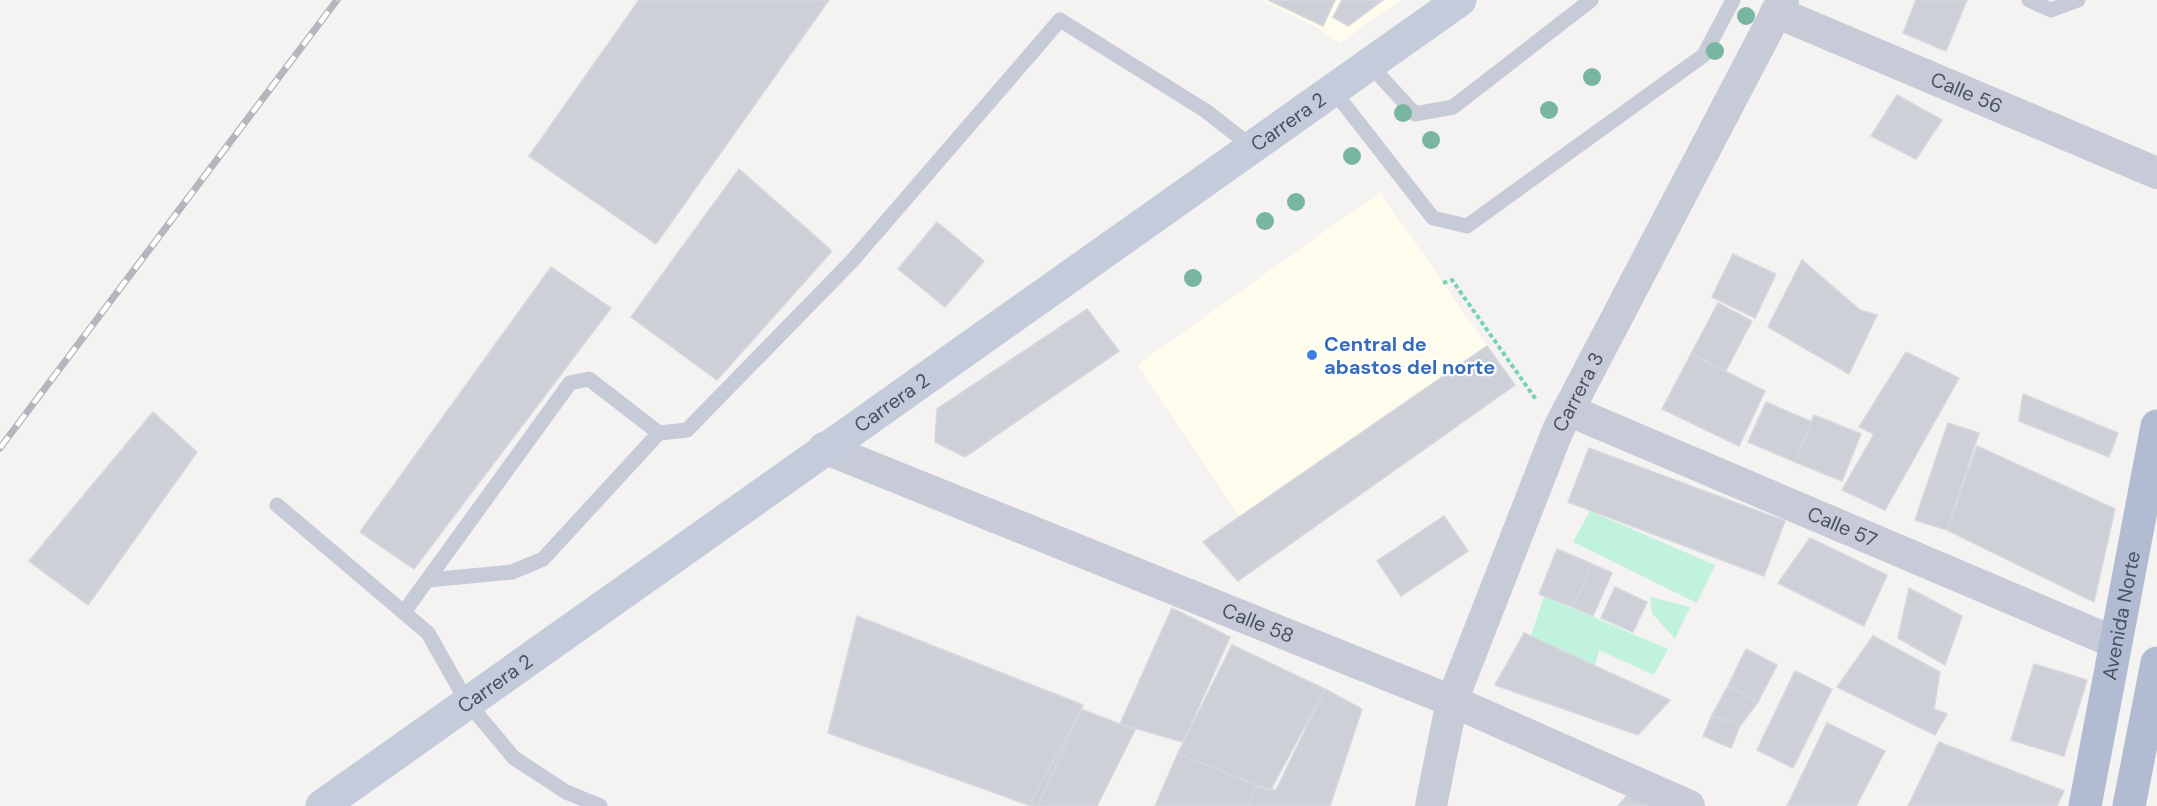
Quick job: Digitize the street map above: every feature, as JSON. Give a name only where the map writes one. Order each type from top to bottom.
[{"type":"main road","name":"Avenida Norte","points":[[2085,806],[2157,426]]},
{"type":"main road","points":[[2129,806],[2157,663]]},
{"type":"street","name":"Carrera 2","points":[[322,806],[824,448],[1460,0]]},
{"type":"street","name":"Calle 56","points":[[1779,6],[2157,172]]},
{"type":"street","name":"Carrera 3","points":[[1431,806],[1452,701],[1563,420],[1779,6]]},
{"type":"street","name":"Calle 57","points":[[1563,420],[2116,643]]},
{"type":"street","name":"Calle 58","points":[[824,448],[1452,701],[1689,806]]},
{"type":"lane","points":[[1369,64],[1415,114],[1454,107],[1591,0]]},
{"type":"lane","points":[[1333,90],[1434,218],[1467,226],[1704,55],[1733,0]]},
{"type":"lane","points":[[2029,0],[2051,10],[2078,0]]},
{"type":"lane","points":[[428,580],[512,572],[543,559],[659,433],[687,430],[852,261],[1060,20],[1206,111],[1252,147]]},
{"type":"lane","points":[[404,612],[570,383],[590,379],[659,433]]},
{"type":"lane","points":[[277,505],[428,633],[467,702],[514,758],[566,792],[600,806]]},
{"type":"path","points":[[1443,283],[1452,280],[1563,420]]},
{"type":"shaded area","points":[[1261,0],[1401,0],[1340,43],[1316,27]]},
{"type":"shaded area","name":"Central de abastos del norte","points":[[1380,192],[1487,346],[1239,517],[1137,365]]},
{"type":"green space","points":[[1590,511],[1715,565],[1697,603],[1573,542]]},
{"type":"green space","points":[[1544,596],[1668,649],[1654,675],[1599,650],[1595,666],[1531,636]]},
{"type":"green space","points":[[1650,597],[1690,607],[1675,639],[1652,613]]},
{"type":"building","points":[[639,0],[829,0],[656,244],[529,156]]},
{"type":"building","points":[[1268,0],[1335,0],[1323,26]]},
{"type":"building","points":[[1342,0],[1383,0],[1348,26],[1333,17]]},
{"type":"building","points":[[1916,0],[1967,0],[1946,51],[1903,33]]},
{"type":"building","points":[[1897,95],[1942,120],[1916,159],[1871,136]]},
{"type":"building","points":[[739,169],[832,251],[717,380],[631,317]]},
{"type":"building","points":[[937,222],[984,261],[945,307],[898,269]]},
{"type":"building","points":[[1733,254],[1776,274],[1755,318],[1712,297]]},
{"type":"building","points":[[1802,260],[1860,310],[1877,315],[1849,374],[1768,327]]},
{"type":"building","points":[[551,267],[611,308],[414,569],[360,532]]},
{"type":"building","points":[[1718,303],[1752,321],[1725,372],[1691,354]]},
{"type":"building","points":[[1087,309],[1119,351],[965,457],[935,442],[937,409]]},
{"type":"building","points":[[1487,346],[1515,385],[1238,581],[1203,542]]},
{"type":"building","points":[[1906,352],[1959,378],[1885,510],[1842,490],[1874,434],[1859,427]]},
{"type":"building","points":[[1691,354],[1765,391],[1739,446],[1662,409]]},
{"type":"building","points":[[2023,394],[2118,433],[2109,457],[2019,421]]},
{"type":"building","points":[[1766,402],[1812,422],[1795,462],[1748,442]]},
{"type":"building","points":[[153,412],[197,452],[88,605],[29,561]]},
{"type":"building","points":[[1814,415],[1861,434],[1842,481],[1795,462]]},
{"type":"building","points":[[1948,423],[1979,433],[1947,530],[1915,520]]},
{"type":"building","points":[[1977,446],[2115,509],[2094,602],[1947,530]]},
{"type":"building","points":[[1589,448],[1785,521],[1764,576],[1568,502]]},
{"type":"building","points":[[1444,516],[1468,551],[1401,596],[1377,561]]},
{"type":"building","points":[[1810,538],[1887,575],[1864,626],[1778,583]]},
{"type":"building","points":[[1557,549],[1592,564],[1573,607],[1539,594]]},
{"type":"building","points":[[1592,564],[1612,573],[1593,616],[1573,607]]},
{"type":"building","points":[[1615,587],[1647,602],[1633,632],[1601,618]]},
{"type":"building","points":[[1909,588],[1962,616],[1945,665],[1898,638]]},
{"type":"building","points":[[1172,608],[1230,637],[1183,742],[1120,724]]},
{"type":"building","points":[[857,616],[1083,705],[1038,806],[1031,806],[828,733]]},
{"type":"building","points":[[1524,633],[1670,700],[1638,735],[1495,685]]},
{"type":"building","points":[[1873,636],[1940,672],[1934,709],[1947,714],[1935,735],[1837,687]]},
{"type":"building","points":[[1232,645],[1325,689],[1270,791],[1178,753]]},
{"type":"building","points":[[1746,649],[1777,665],[1758,702],[1728,686]]},
{"type":"building","points":[[2034,664],[2087,680],[2064,756],[2011,740]]},
{"type":"building","points":[[1795,671],[1832,689],[1793,768],[1757,750]]},
{"type":"building","points":[[1728,686],[1758,702],[1740,726],[1712,715]]},
{"type":"building","points":[[1325,689],[1362,709],[1330,806],[1248,806],[1257,786],[1276,790]]},
{"type":"building","points":[[1081,709],[1135,730],[1097,806],[1029,806]]},
{"type":"building","points":[[1712,715],[1740,726],[1731,748],[1703,736]]},
{"type":"building","points":[[1827,723],[1885,751],[1856,806],[1787,806]]},
{"type":"building","points":[[1939,742],[2064,791],[2057,806],[1908,806]]},
{"type":"building","points":[[1178,753],[1257,786],[1248,806],[1155,806]]},
{"type":"building","points":[[1630,792],[1658,806],[1618,806]]},
{"type":"railway","points":[[0,448],[337,0]]},
{"type":"place","name":"Central de abastos del norte","points":[[1312,355]]}]
